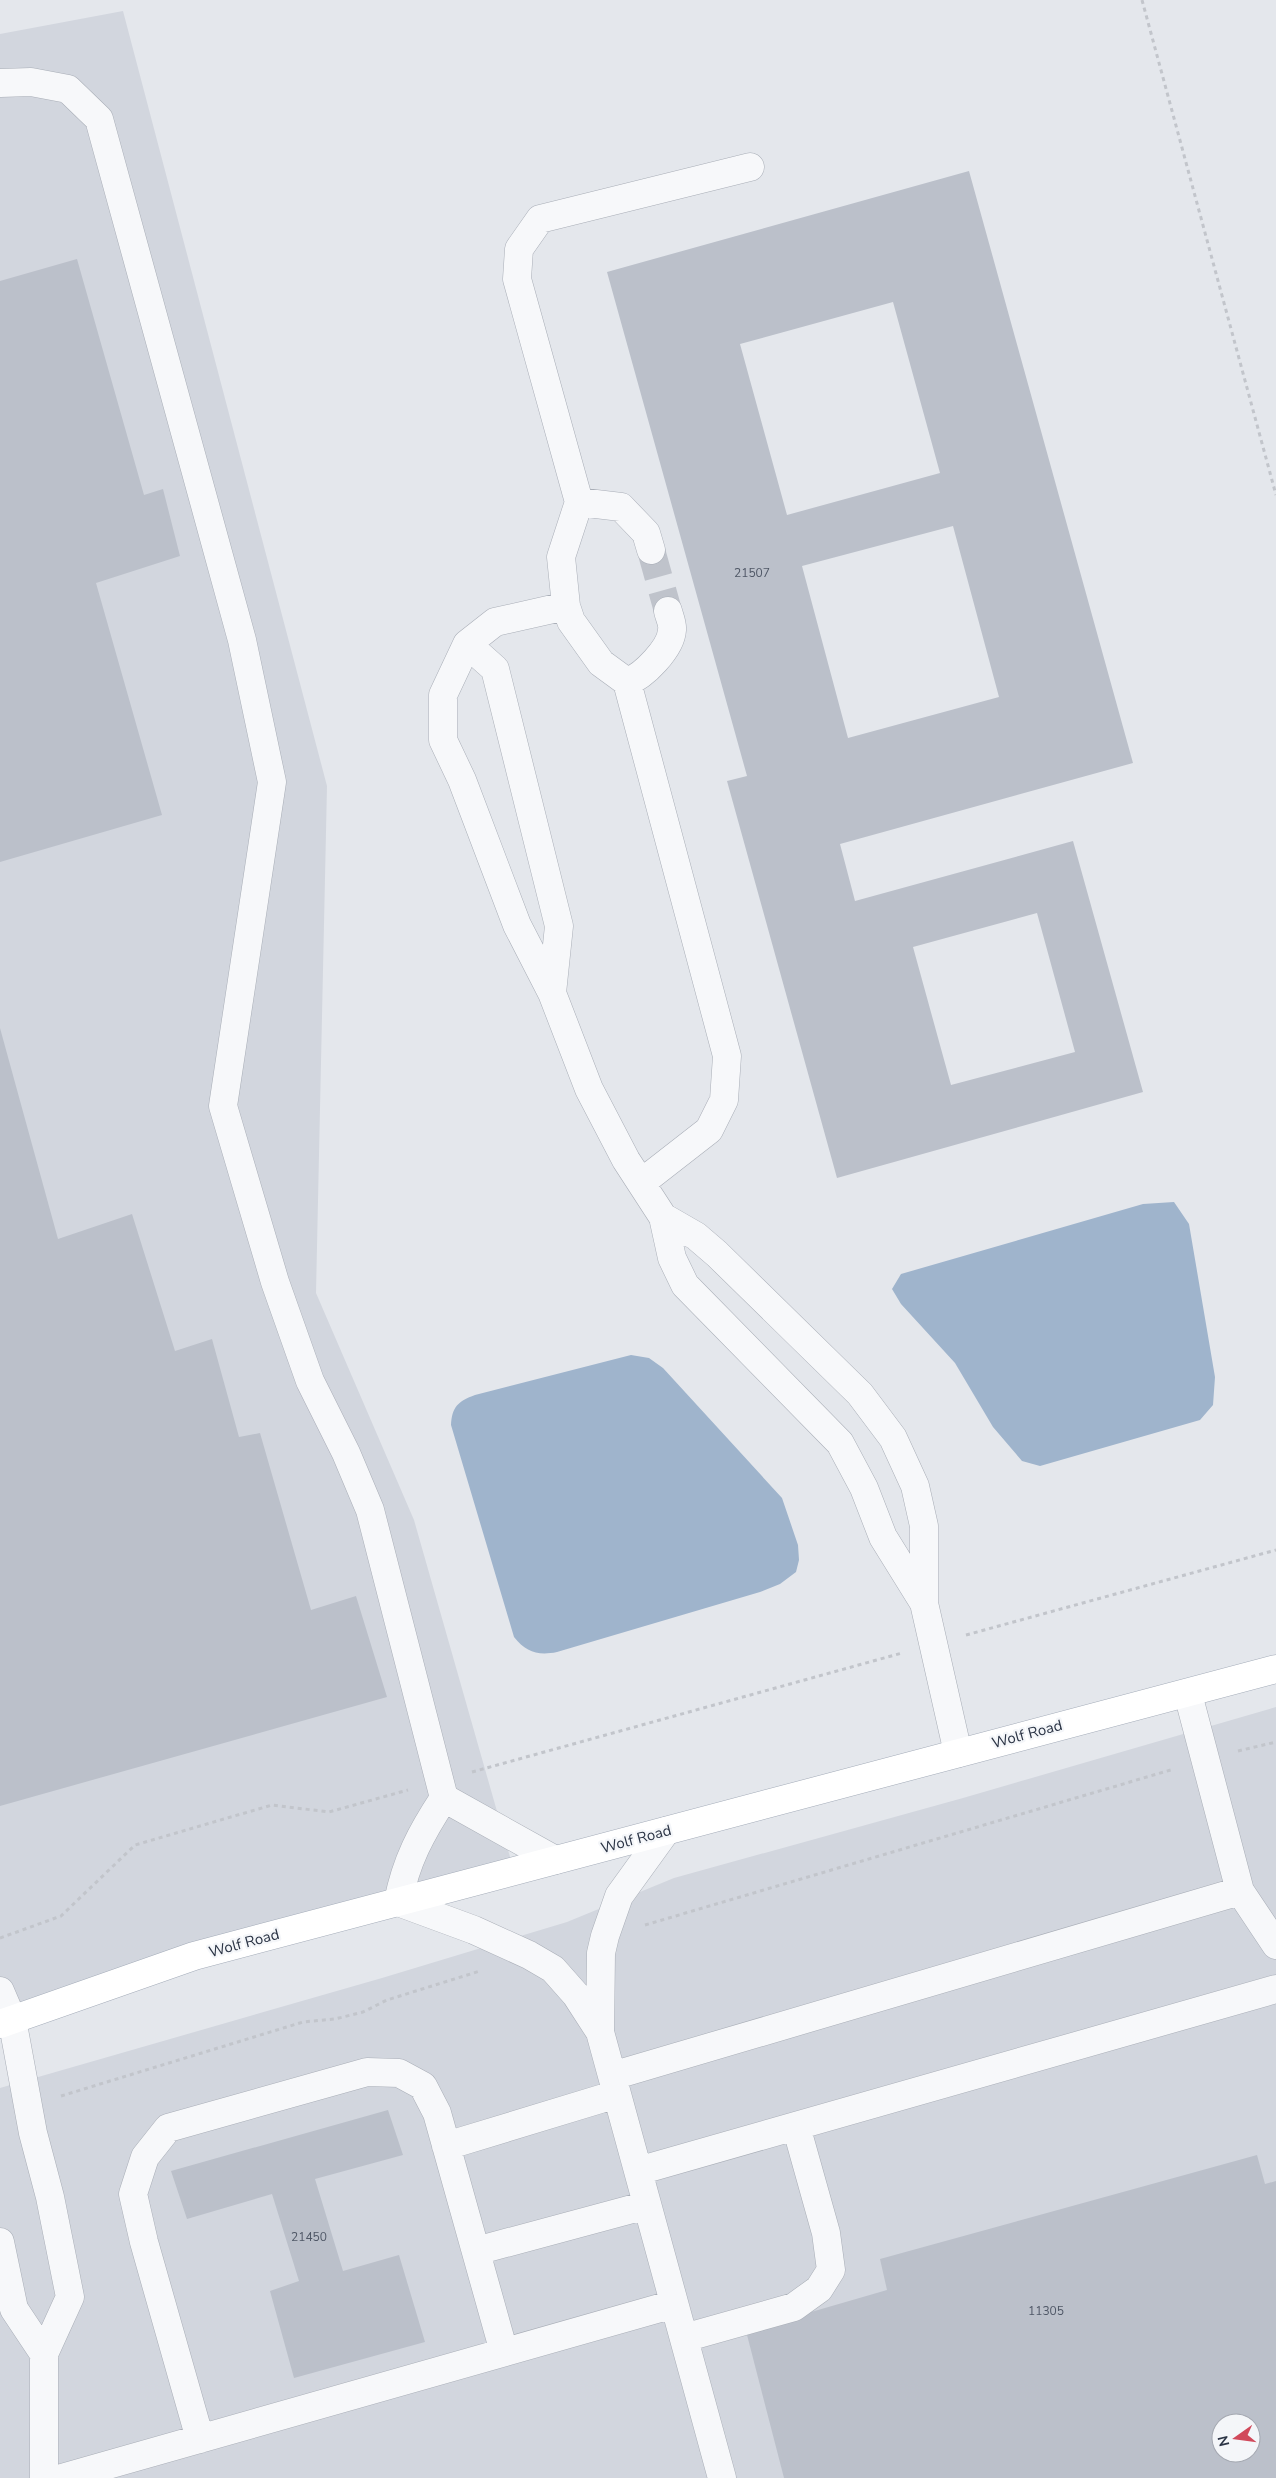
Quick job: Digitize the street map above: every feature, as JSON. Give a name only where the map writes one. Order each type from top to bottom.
[{"type":"main road","name":"Wolf Road","points":[[6,2021],[194,1956],[1276,1670]]},
{"type":"street","points":[[0,83],[31,82],[68,90],[99,119],[242,640],[272,782],[223,1106],[275,1282],[310,1381],[346,1453],[370,1510],[441,1789],[404,1872],[398,1902],[474,1930],[529,1955],[553,1969],[576,1995],[600,2032]]},
{"type":"street","points":[[641,1183],[709,1130],[724,1100],[727,1056],[628,682],[601,663],[571,620],[566,606],[561,557],[579,502],[517,278],[519,249],[540,219],[750,168]]},
{"type":"street","points":[[579,502],[621,507],[646,533],[651,550]]},
{"type":"street","points":[[566,606],[495,622],[467,644],[443,695],[443,740],[462,780],[518,925],[552,993],[589,1089],[626,1160],[663,1216],[672,1258],[685,1285],[840,1443],[864,1488],[883,1536],[924,1603]]},
{"type":"street","points":[[628,682],[638,678],[660,657],[672,630],[668,611]]},
{"type":"street","points":[[467,644],[495,669],[559,926],[552,993]]},
{"type":"street","points":[[663,1216],[696,1236],[717,1254],[860,1394],[893,1438],[915,1486],[924,1526],[924,1603],[958,1753]]},
{"type":"street","points":[[1188,1694],[1240,1891],[1276,1945]]},
{"type":"street","points":[[441,1789],[555,1860]]},
{"type":"street","points":[[666,1831],[620,1896],[605,1936],[601,1953],[600,2032],[722,2478]]},
{"type":"street","points":[[446,2146],[614,2085],[1240,1891]]},
{"type":"street","points":[[638,2171],[1276,1989]]},
{"type":"street","points":[[0,1991],[33,2133],[50,2196],[70,2297],[44,2354],[44,2478]]},
{"type":"street","points":[[200,2439],[144,2242],[133,2194],[145,2157],[168,2128],[367,2072],[399,2073],[423,2086],[437,2114],[504,2352]]},
{"type":"street","points":[[684,2338],[794,2307],[820,2289],[831,2270],[826,2232],[796,2126]]},
{"type":"street","points":[[476,2251],[647,2204]]},
{"type":"street","points":[[0,2242],[14,2309],[44,2354]]},
{"type":"street","points":[[62,2478],[674,2304]]},
{"type":"path","points":[[1142,0],[1276,495]]},
{"type":"path","points":[[0,1938],[61,1916],[135,1845],[272,1805],[329,1812],[441,1789],[933,1644],[1276,1550]]},
{"type":"path","points":[[605,1936],[1205,1760],[1276,1742]]},
{"type":"path","points":[[97,2086],[303,2022],[335,2019],[363,2012],[387,2000],[529,1955]]},
{"type":"shaded area","points":[[123,11],[327,786],[316,1293],[414,1520],[514,1871],[0,2025],[0,34]]},
{"type":"shaded area","points":[[1276,1707],[1276,2478],[0,2478],[0,2088],[382,1978],[567,1922],[674,1878],[963,1798]]},
{"type":"water","points":[[1174,1202],[1189,1224],[1215,1377],[1213,1405],[1200,1420],[1040,1466],[1022,1461],[993,1427],[955,1363],[901,1304],[892,1289],[901,1274],[1143,1204]]},
{"type":"water","points":[[631,1355],[649,1358],[663,1368],[782,1498],[798,1545],[799,1560],[796,1572],[780,1584],[760,1592],[557,1652],[533,1652],[514,1637],[451,1425],[453,1414],[460,1402],[475,1395]]},
{"type":"building","points":[[969,171],[1133,763],[840,844],[855,901],[1073,841],[1143,1092],[837,1178],[727,781],[747,776],[607,272]],"holes":[[[893,302],[940,473],[787,515],[740,344]],[[953,526],[999,697],[848,738],[802,566]],[[1037,913],[1075,1052],[951,1085],[913,947]]]},
{"type":"building","points":[[77,259],[144,495],[163,489],[180,556],[96,583],[162,815],[0,862],[0,281]]},
{"type":"building","points":[[0,1028],[58,1239],[132,1214],[175,1351],[212,1339],[239,1437],[260,1433],[311,1610],[356,1596],[387,1697],[0,1806]]},
{"type":"building","points":[[388,2110],[403,2155],[315,2179],[343,2271],[399,2255],[425,2342],[294,2378],[270,2291],[299,2281],[272,2194],[187,2219],[171,2171]]},
{"type":"building","points":[[1257,2155],[1265,2184],[1276,2181],[1276,2478],[784,2478],[746,2331],[887,2290],[880,2259]]},
{"type":"tunnel","points":[[651,550],[668,611]]}]
